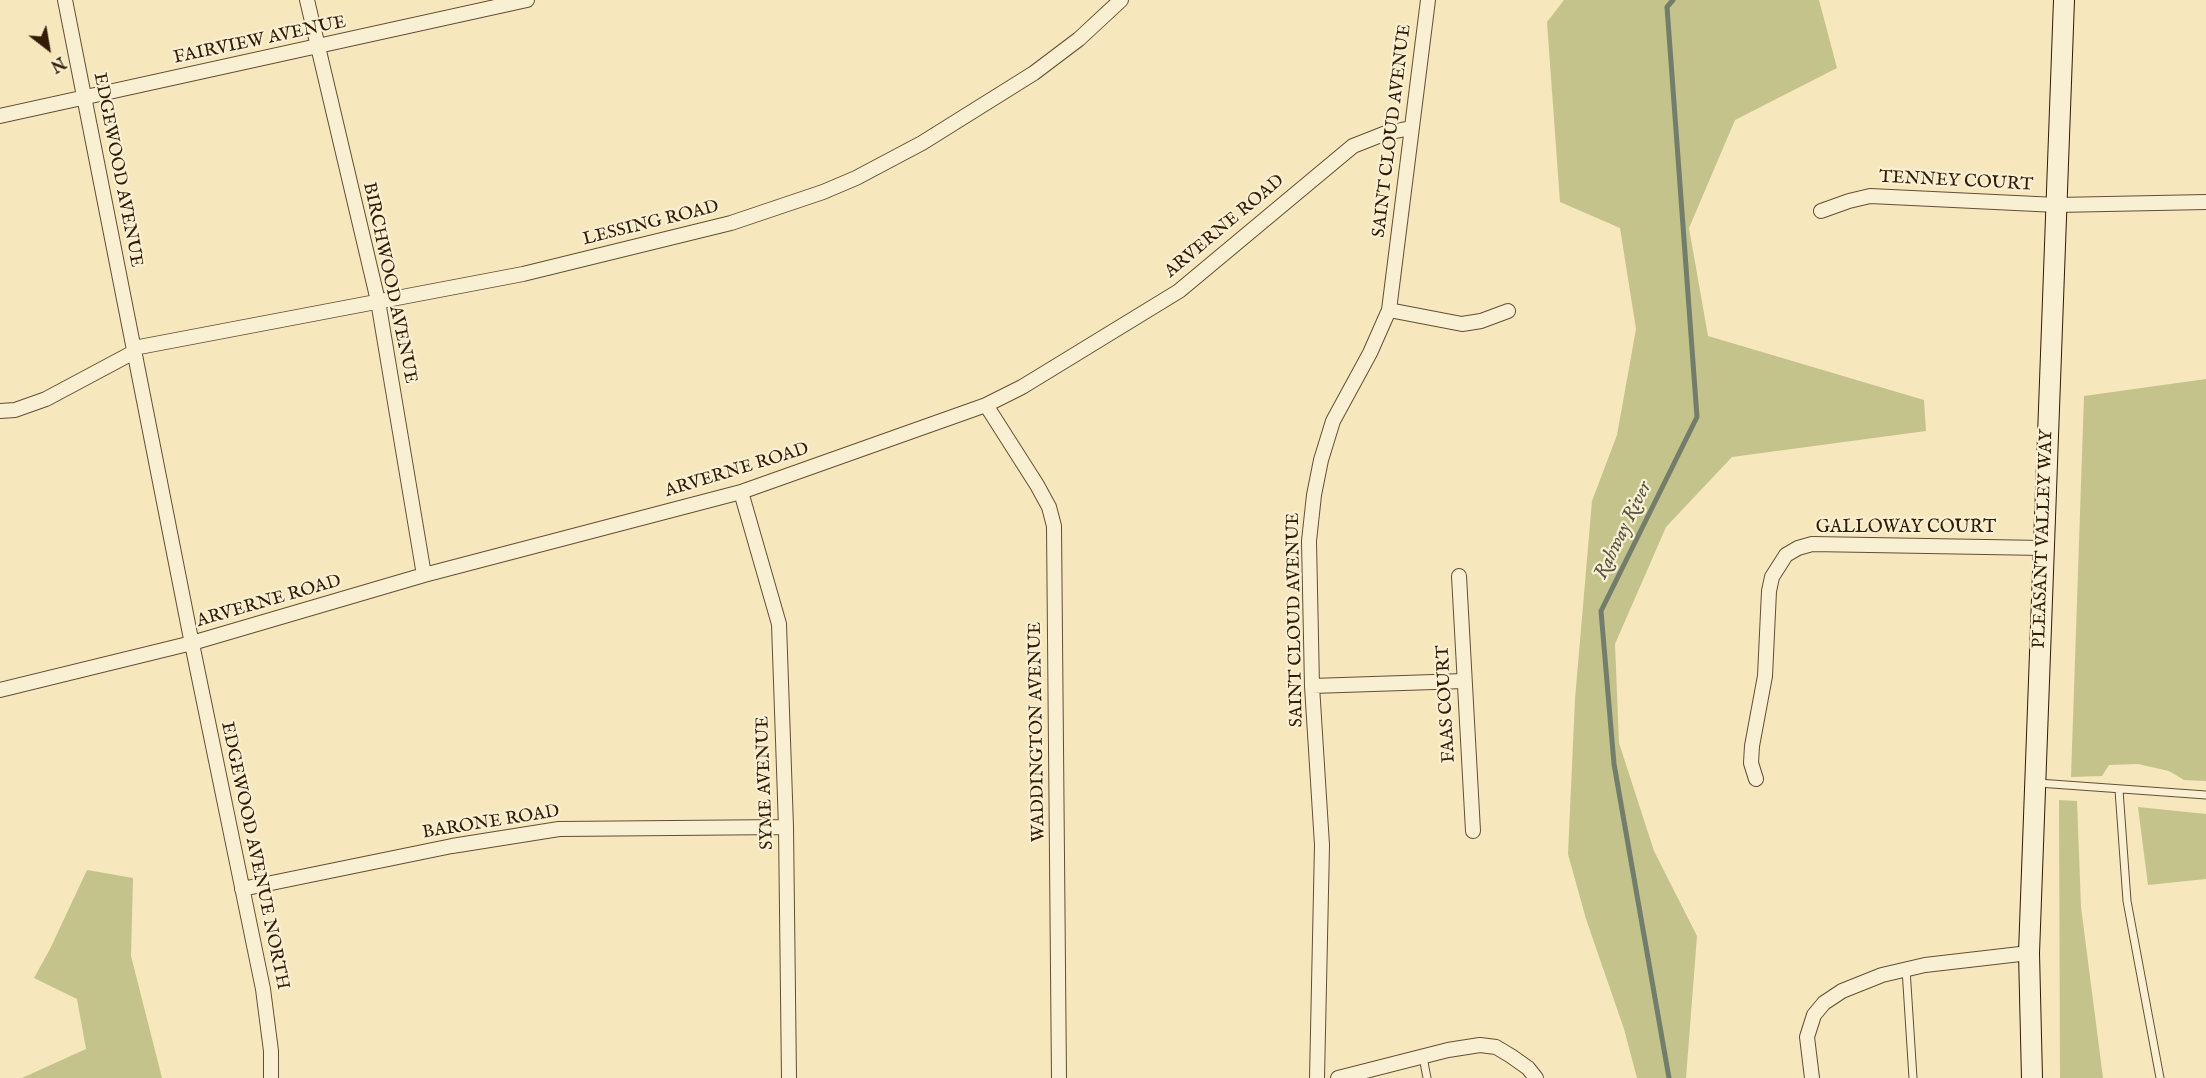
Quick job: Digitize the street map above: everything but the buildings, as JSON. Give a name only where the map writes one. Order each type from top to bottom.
[{"type":"main road","name":"PLEASANT VALLEY WAY","points":[[2032,1078],[2029,953],[2064,0]]},
{"type":"street","name":"EDGEWOOD AVENUE","points":[[65,0],[192,643]]},
{"type":"street","name":"BIRCHWOOD AVENUE","points":[[308,0],[378,301],[424,575]]},
{"type":"street","name":"FAIRVIEW AVENUE","points":[[0,116],[527,0]]},
{"type":"street","name":"LESSING ROAD","points":[[0,411],[15,410],[46,399],[134,350],[523,274],[731,223],[834,187],[856,178],[922,142],[1034,73],[1079,39],[1121,0]]},
{"type":"street","name":"SAINT CLOUD AVENUE","points":[[1317,1078],[1322,845],[1312,686],[1309,541],[1321,460],[1333,421],[1371,353],[1389,310],[1428,0]]},
{"type":"street","name":"ARVERNE ROAD","points":[[0,690],[192,643],[424,575],[741,492],[986,405],[1022,387],[1179,291],[1353,146],[1386,133],[1411,128]]},
{"type":"street","name":"TENNEY COURT","points":[[1821,212],[1870,196],[2056,205],[2206,202]]},
{"type":"street","points":[[1389,310],[1462,324],[1481,321],[1508,311]]},
{"type":"street","name":"WADDINGTON AVENUE","points":[[986,405],[1037,485],[1049,507],[1054,526],[1059,1078]]},
{"type":"street","name":"SYME AVENUE","points":[[741,492],[779,624],[786,827],[789,1078]]},
{"type":"street","name":"GALLOWAY COURT","points":[[1756,779],[1751,764],[1752,746],[1765,676],[1769,591],[1772,577],[1786,555],[1812,544],[2043,548]]},
{"type":"street","name":"FAAS COURT","points":[[1459,576],[1473,831]]},
{"type":"street","name":"EDGEWOOD AVENUE NORTH","points":[[192,643],[268,1022],[271,1078]]},
{"type":"street","points":[[1312,686],[1464,681]]},
{"type":"street","name":"BARONE ROAD","points":[[242,889],[452,846],[559,829],[786,827]]},
{"type":"street","points":[[1812,1078],[1807,1037],[1814,1015],[1824,1003],[1842,990],[1882,975],[1925,965],[2029,953]]},
{"type":"street","points":[[1338,1078],[1480,1045],[1496,1047],[1528,1068],[1536,1078]]},
{"type":"lane","points":[[2035,783],[2206,795]]},
{"type":"lane","points":[[2119,790],[2127,901],[2160,1078]]},
{"type":"lane","points":[[1906,969],[1913,1078]]},
{"type":"lane","points":[[1423,1057],[1427,1078]]},
{"type":"shaded area","points":[[1564,0],[1819,0],[1837,68],[1735,120],[1689,228],[1708,336],[1924,400],[1926,431],[1732,457],[1666,527],[1615,644],[1619,743],[1654,851],[1697,936],[1686,1078],[1637,1078],[1624,1029],[1586,919],[1568,854],[1575,699],[1592,501],[1617,435],[1636,329],[1620,228],[1560,202],[1547,22]]},
{"type":"shaded area","points":[[2206,379],[2206,781],[2184,780],[2169,771],[2138,764],[2109,765],[2102,776],[2071,777],[2084,396]]},
{"type":"shaded area","points":[[2059,800],[2077,801],[2081,907],[2103,1078],[2060,1078]]},
{"type":"shaded area","points":[[2138,807],[2206,814],[2206,879],[2148,885]]},
{"type":"shaded area","points":[[87,870],[133,878],[131,956],[162,1078],[22,1078],[86,1049],[77,999],[34,978]]},
{"type":"waterway","name":"Rahway River","points":[[1669,1078],[1614,764],[1601,611],[1697,417],[1667,7],[1673,0]]}]
